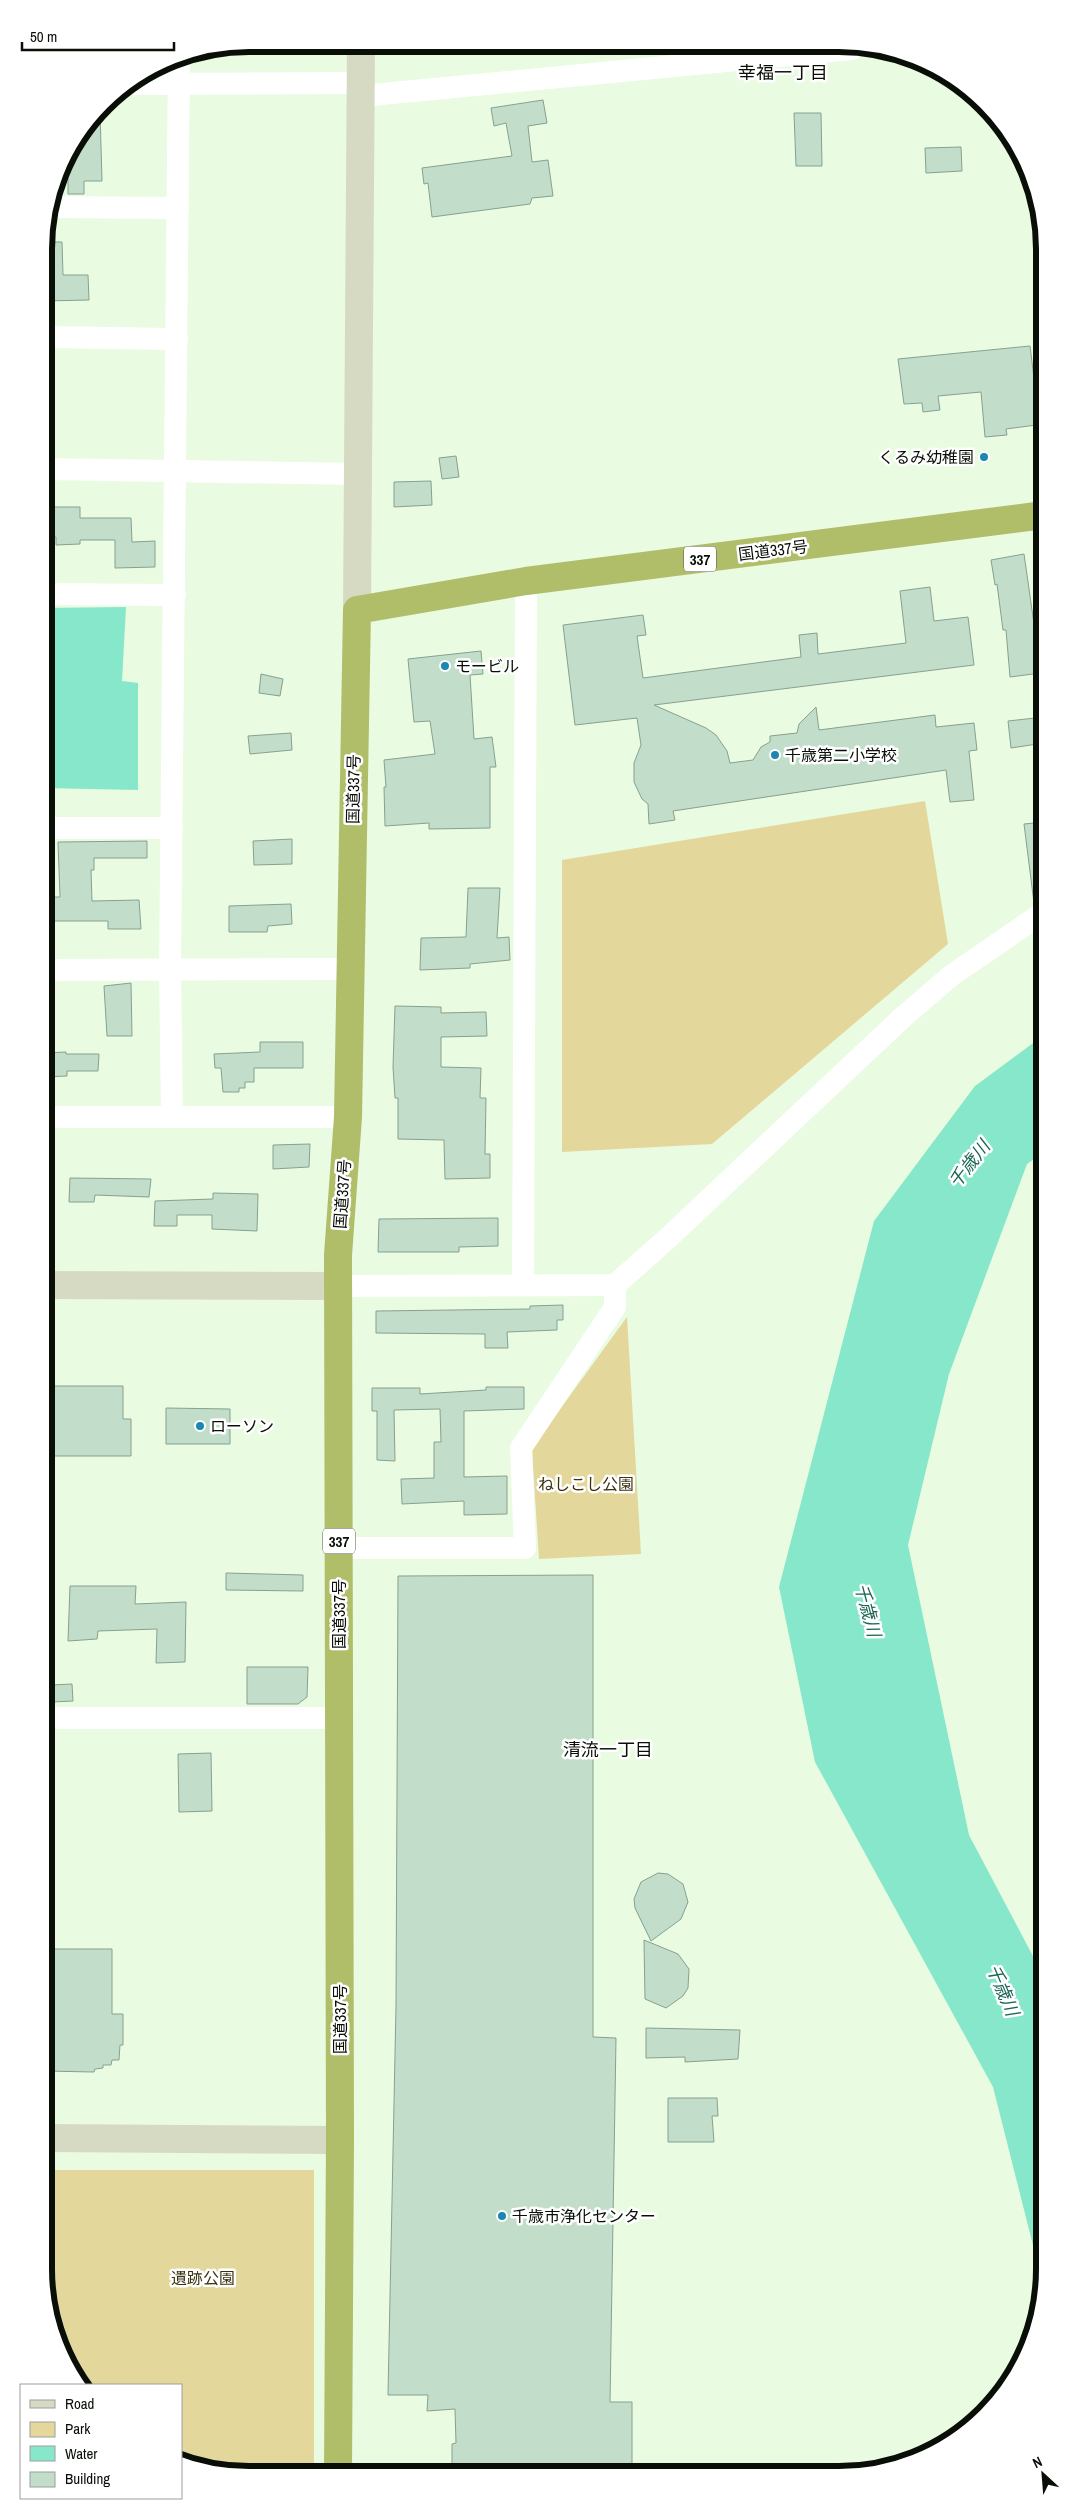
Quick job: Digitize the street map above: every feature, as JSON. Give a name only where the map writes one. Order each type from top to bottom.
[{"type":"highway","name":"国道337号","points":[[338,2466],[340,2140],[338,1286],[348,1117],[357,610],[526,581],[1036,519]]},
{"type":"street","points":[[357,610],[361,52]]},
{"type":"street","points":[[143,84],[360,90],[816,52]]},
{"type":"street","points":[[172,1117],[170,969],[177,470],[179,65]]},
{"type":"street","points":[[57,207],[178,208]]},
{"type":"street","points":[[52,337],[177,338]]},
{"type":"street","points":[[52,469],[358,474]]},
{"type":"street","points":[[523,1285],[526,581]]},
{"type":"street","points":[[52,594],[175,595]]},
{"type":"street","points":[[52,828],[172,828]]},
{"type":"street","points":[[52,1285],[614,1285],[668,1238],[903,1017],[952,975],[1036,917]]},
{"type":"street","points":[[52,970],[350,969]]},
{"type":"street","points":[[52,1117],[348,1117]]},
{"type":"street","points":[[339,1548],[525,1548],[521,1448],[615,1307],[614,1285]]},
{"type":"street","points":[[52,1718],[339,1718]]},
{"type":"street","points":[[52,2138],[340,2140]]},
{"type":"green space","points":[[925,801],[948,944],[712,1144],[562,1152],[562,860]]},
{"type":"green space","name":"ねしこし公園","points":[[627,1317],[641,1554],[539,1559],[532,1448]]},
{"type":"green space","name":"遺跡公園","points":[[52,2170],[314,2170],[314,2466],[223,2465],[182,2455],[182,2384],[89,2384],[67,2345],[59,2321],[54,2296],[52,2270]]},
{"type":"water","points":[[126,607],[122,681],[138,683],[138,790],[52,788],[52,608]]},
{"type":"water","name":"千歳川","points":[[1036,1041],[1036,1158],[1027,1164],[949,1374],[908,1545],[969,1835],[1036,1962],[1036,2257],[993,2087],[815,1762],[779,1587],[874,1221],[975,1086]]},
{"type":"building","points":[[543,100],[547,123],[528,126],[532,162],[548,160],[553,196],[532,198],[530,204],[432,217],[428,183],[424,184],[422,168],[512,156],[506,123],[494,126],[491,108]]},
{"type":"building","points":[[794,113],[821,113],[822,166],[796,166]]},
{"type":"building","points":[[100,120],[102,181],[84,181],[84,194],[68,194],[68,172],[79,151]]},
{"type":"building","points":[[961,147],[962,171],[926,173],[925,148]]},
{"type":"building","points":[[53,242],[62,242],[63,275],[88,275],[89,300],[52,301]]},
{"type":"building","points":[[1030,346],[1036,394],[1036,425],[1006,429],[1007,435],[985,437],[981,392],[938,396],[940,410],[923,412],[922,403],[904,404],[898,359]]},
{"type":"building","points":[[456,456],[459,477],[442,479],[439,458]]},
{"type":"building","points":[[431,481],[432,505],[394,507],[394,482]]},
{"type":"building","points":[[52,507],[80,507],[80,518],[131,518],[132,542],[155,541],[155,567],[115,568],[115,540],[80,540],[80,544],[56,545],[56,537],[52,537]]},
{"type":"building","points":[[1024,554],[1036,638],[1036,674],[1010,677],[1006,630],[1003,630],[997,584],[995,585],[991,560]]},
{"type":"building","points":[[930,587],[934,621],[968,617],[974,665],[654,705],[706,728],[716,735],[727,751],[730,763],[753,760],[761,747],[770,742],[770,736],[797,733],[799,724],[816,707],[819,730],[935,715],[936,727],[974,723],[977,750],[969,751],[974,800],[950,802],[946,770],[673,811],[675,820],[649,824],[648,804],[642,799],[634,782],[634,763],[641,745],[637,718],[575,725],[563,625],[643,615],[646,635],[637,636],[643,678],[801,657],[799,635],[817,633],[818,654],[906,643],[900,591]]},
{"type":"building","points":[[481,651],[483,674],[470,675],[474,739],[492,737],[496,767],[490,767],[490,828],[429,829],[429,823],[385,826],[384,787],[386,787],[384,760],[435,754],[430,721],[414,722],[408,659]]},
{"type":"building","points":[[261,674],[283,679],[280,696],[259,693]]},
{"type":"building","points":[[1036,718],[1036,744],[1011,748],[1008,721]]},
{"type":"building","points":[[291,733],[292,750],[250,754],[248,736]]},
{"type":"building","points":[[1036,823],[1036,902],[1034,903],[1024,824]]},
{"type":"building","points":[[292,839],[292,864],[254,865],[253,841]]},
{"type":"building","points":[[147,841],[147,858],[94,858],[94,870],[91,870],[92,901],[139,900],[141,929],[108,929],[108,921],[52,921],[52,902],[54,902],[54,897],[60,897],[58,842]]},
{"type":"building","points":[[468,888],[500,888],[497,938],[509,937],[510,960],[470,964],[470,968],[420,970],[421,938],[466,937]]},
{"type":"building","points":[[291,904],[292,924],[268,926],[267,932],[229,932],[229,906]]},
{"type":"building","points":[[131,983],[132,1036],[107,1036],[104,986]]},
{"type":"building","points":[[395,1006],[441,1007],[441,1013],[486,1012],[487,1036],[441,1037],[441,1067],[481,1068],[480,1098],[486,1098],[485,1154],[490,1154],[490,1178],[445,1179],[444,1140],[398,1139],[398,1098],[395,1098],[393,1067]]},
{"type":"building","points":[[260,1042],[303,1042],[303,1068],[254,1068],[254,1082],[245,1082],[245,1088],[239,1088],[239,1092],[223,1092],[221,1068],[215,1068],[214,1054],[260,1052]]},
{"type":"building","points":[[52,1053],[99,1054],[98,1071],[67,1071],[67,1076],[52,1077]]},
{"type":"building","points":[[310,1144],[309,1167],[273,1169],[273,1145]]},
{"type":"building","points":[[70,1178],[151,1179],[149,1197],[95,1195],[94,1202],[69,1202]]},
{"type":"building","points":[[213,1193],[258,1194],[257,1231],[212,1229],[212,1215],[177,1215],[177,1226],[154,1226],[155,1201],[213,1199]]},
{"type":"building","points":[[498,1218],[498,1246],[459,1247],[459,1252],[378,1252],[379,1219]]},
{"type":"building","points":[[563,1305],[563,1320],[557,1320],[557,1330],[507,1332],[508,1348],[485,1348],[485,1334],[376,1333],[376,1311],[530,1309],[530,1306]]},
{"type":"building","points":[[52,1386],[123,1386],[123,1419],[131,1419],[131,1456],[52,1456]]},
{"type":"building","points":[[486,1387],[524,1387],[524,1409],[464,1411],[464,1477],[507,1476],[507,1514],[464,1515],[464,1501],[402,1504],[401,1479],[434,1478],[434,1442],[441,1442],[440,1409],[394,1410],[395,1461],[377,1460],[377,1411],[372,1411],[372,1388],[420,1388],[420,1394],[486,1390]]},
{"type":"building","points":[[166,1408],[230,1409],[230,1444],[166,1444]]},
{"type":"building","points":[[226,1573],[303,1575],[303,1591],[226,1590]]},
{"type":"building","points":[[593,1575],[593,2037],[616,2038],[610,2402],[632,2402],[632,2466],[452,2466],[452,2444],[456,2443],[455,2409],[427,2411],[428,2395],[388,2395],[396,2006],[398,1576]]},
{"type":"building","points":[[70,1586],[136,1586],[135,1604],[186,1602],[185,1662],[156,1663],[157,1629],[98,1631],[97,1639],[68,1641]]},
{"type":"building","points":[[247,1667],[308,1667],[307,1697],[298,1704],[247,1704]]},
{"type":"building","points":[[72,1684],[73,1701],[52,1702],[52,1685]]},
{"type":"building","points":[[211,1753],[212,1811],[179,1812],[178,1754]]},
{"type":"building","points":[[658,1873],[668,1874],[683,1884],[688,1902],[681,1919],[651,1941],[635,1908],[634,1899],[641,1882]]},
{"type":"building","points":[[644,1940],[678,1954],[689,1969],[688,1988],[683,1996],[666,2008],[645,1999]]},
{"type":"building","points":[[52,1949],[112,1949],[112,2014],[123,2014],[123,2045],[120,2045],[119,2060],[112,2060],[111,2065],[103,2065],[103,2068],[95,2069],[94,2072],[52,2071]]},
{"type":"building","points":[[646,2028],[740,2030],[738,2059],[685,2062],[685,2057],[646,2058]]},
{"type":"building","points":[[668,2098],[717,2098],[718,2116],[712,2116],[714,2142],[668,2142]]},
{"type":"place","name":"くるみ幼稚園","points":[[984,457]]},
{"type":"place","name":"モービル","points":[[445,666]]},
{"type":"place","name":"千歳第二小学校","points":[[775,755]]},
{"type":"place","name":"ローソン","points":[[200,1426]]},
{"type":"place","name":"千歳市浄化センター","points":[[502,2216]]},
{"type":"district","name":"幸福一丁目","points":[[783,72]]},
{"type":"district","name":"清流一丁目","points":[[608,1749]]}]
